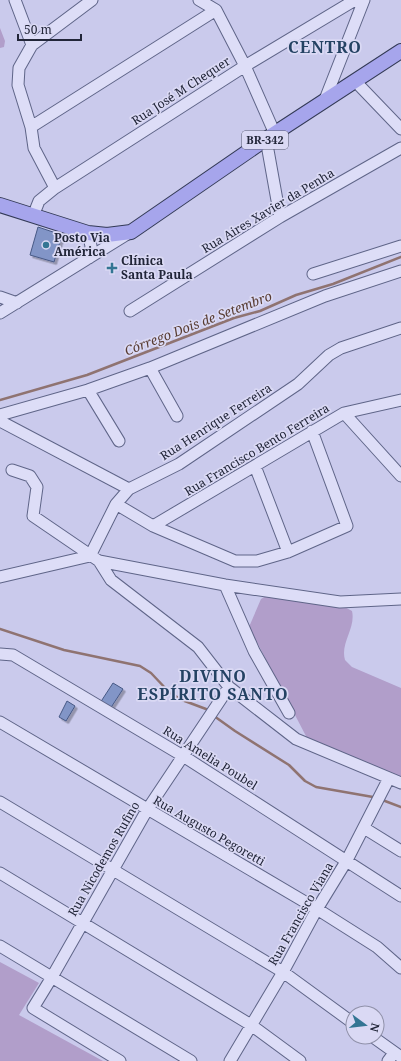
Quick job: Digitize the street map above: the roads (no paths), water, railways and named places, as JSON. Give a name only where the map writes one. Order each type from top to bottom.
[{"type":"main road","name":"BR-342","points":[[0,206],[88,233],[106,235],[130,232],[270,136],[401,51]]},
{"type":"street","points":[[15,0],[32,45]]},
{"type":"street","points":[[55,188],[34,148],[31,127],[18,86],[19,68],[32,45],[92,0]]},
{"type":"street","points":[[199,0],[216,10],[244,66],[270,136],[280,217]]},
{"type":"street","name":"Rua José M Chequer","points":[[33,216],[38,201],[55,188],[244,66],[355,0]]},
{"type":"street","points":[[324,102],[364,0]]},
{"type":"street","points":[[31,127],[216,10]]},
{"type":"street","points":[[355,81],[401,129]]},
{"type":"street","name":"Rua Aires Xavier da Penha","points":[[130,311],[280,217],[401,148]]},
{"type":"street","points":[[0,314],[130,232]]},
{"type":"street","points":[[88,233],[91,246],[89,258]]},
{"type":"street","points":[[312,274],[401,246]]},
{"type":"street","points":[[0,415],[88,390],[150,368],[325,296],[401,272]]},
{"type":"street","points":[[0,297],[17,303]]},
{"type":"street","name":"Rua Henrique Ferreira","points":[[95,558],[116,504],[129,489],[186,460],[298,384],[329,355],[342,348],[401,328]]},
{"type":"street","points":[[150,368],[176,416]]},
{"type":"street","points":[[88,390],[119,441]]},
{"type":"street","name":"Rua Francisco Bento Ferreira","points":[[153,526],[344,413],[401,400]]},
{"type":"street","points":[[344,413],[401,474]]},
{"type":"street","points":[[0,421],[129,489]]},
{"type":"street","points":[[116,504],[153,526],[235,561],[257,561],[288,552],[347,526],[312,431]]},
{"type":"street","points":[[255,466],[288,552]]},
{"type":"street","points":[[12,470],[30,476],[37,487],[33,516],[95,558],[111,580],[198,647],[229,687],[296,739],[401,783]]},
{"type":"street","points":[[0,577],[95,558],[225,585],[340,602],[401,600]]},
{"type":"street","points":[[225,585],[254,651],[289,713]]},
{"type":"street","name":"Rua Amelia Poubel","points":[[0,654],[13,655],[183,756],[401,896]]},
{"type":"street","name":"Rua Nicodemos Rufino","points":[[120,1061],[32,1008],[52,977],[147,810],[229,687]]},
{"type":"street","name":"Rua Augusto Pegoretti","points":[[0,722],[317,909],[377,948],[401,968]]},
{"type":"street","name":"Rua Francisco Viana","points":[[230,1061],[283,972],[317,909],[347,860],[388,778]]},
{"type":"street","points":[[0,802],[283,972],[345,1017]]},
{"type":"street","points":[[364,828],[401,851]]},
{"type":"street","points":[[0,873],[251,1025],[300,1061]]},
{"type":"street","points":[[0,946],[191,1061]]},
{"type":"street","points":[[381,1045],[394,1057]]},
{"type":"waterway","name":"Córrego Dois de Setembro","points":[[0,400],[87,375],[234,318],[260,311],[296,295],[333,284],[401,257]]},
{"type":"waterway","points":[[0,629],[64,650],[140,666],[151,673],[169,692],[182,700],[206,709]]},
{"type":"waterway","points":[[214,716],[289,765],[305,781],[316,787],[373,797]]},
{"type":"waterway","points":[[385,801],[401,807]]},
{"type":"place","name":"Posto Via América","points":[[46,245]]},
{"type":"place","name":"Clínica Santa Paula","points":[[112,268]]},
{"type":"district","name":"CENTRO","points":[[325,47]]},
{"type":"district","name":"DIVINO ESPÍRITO SANTO","points":[[213,685]]}]
